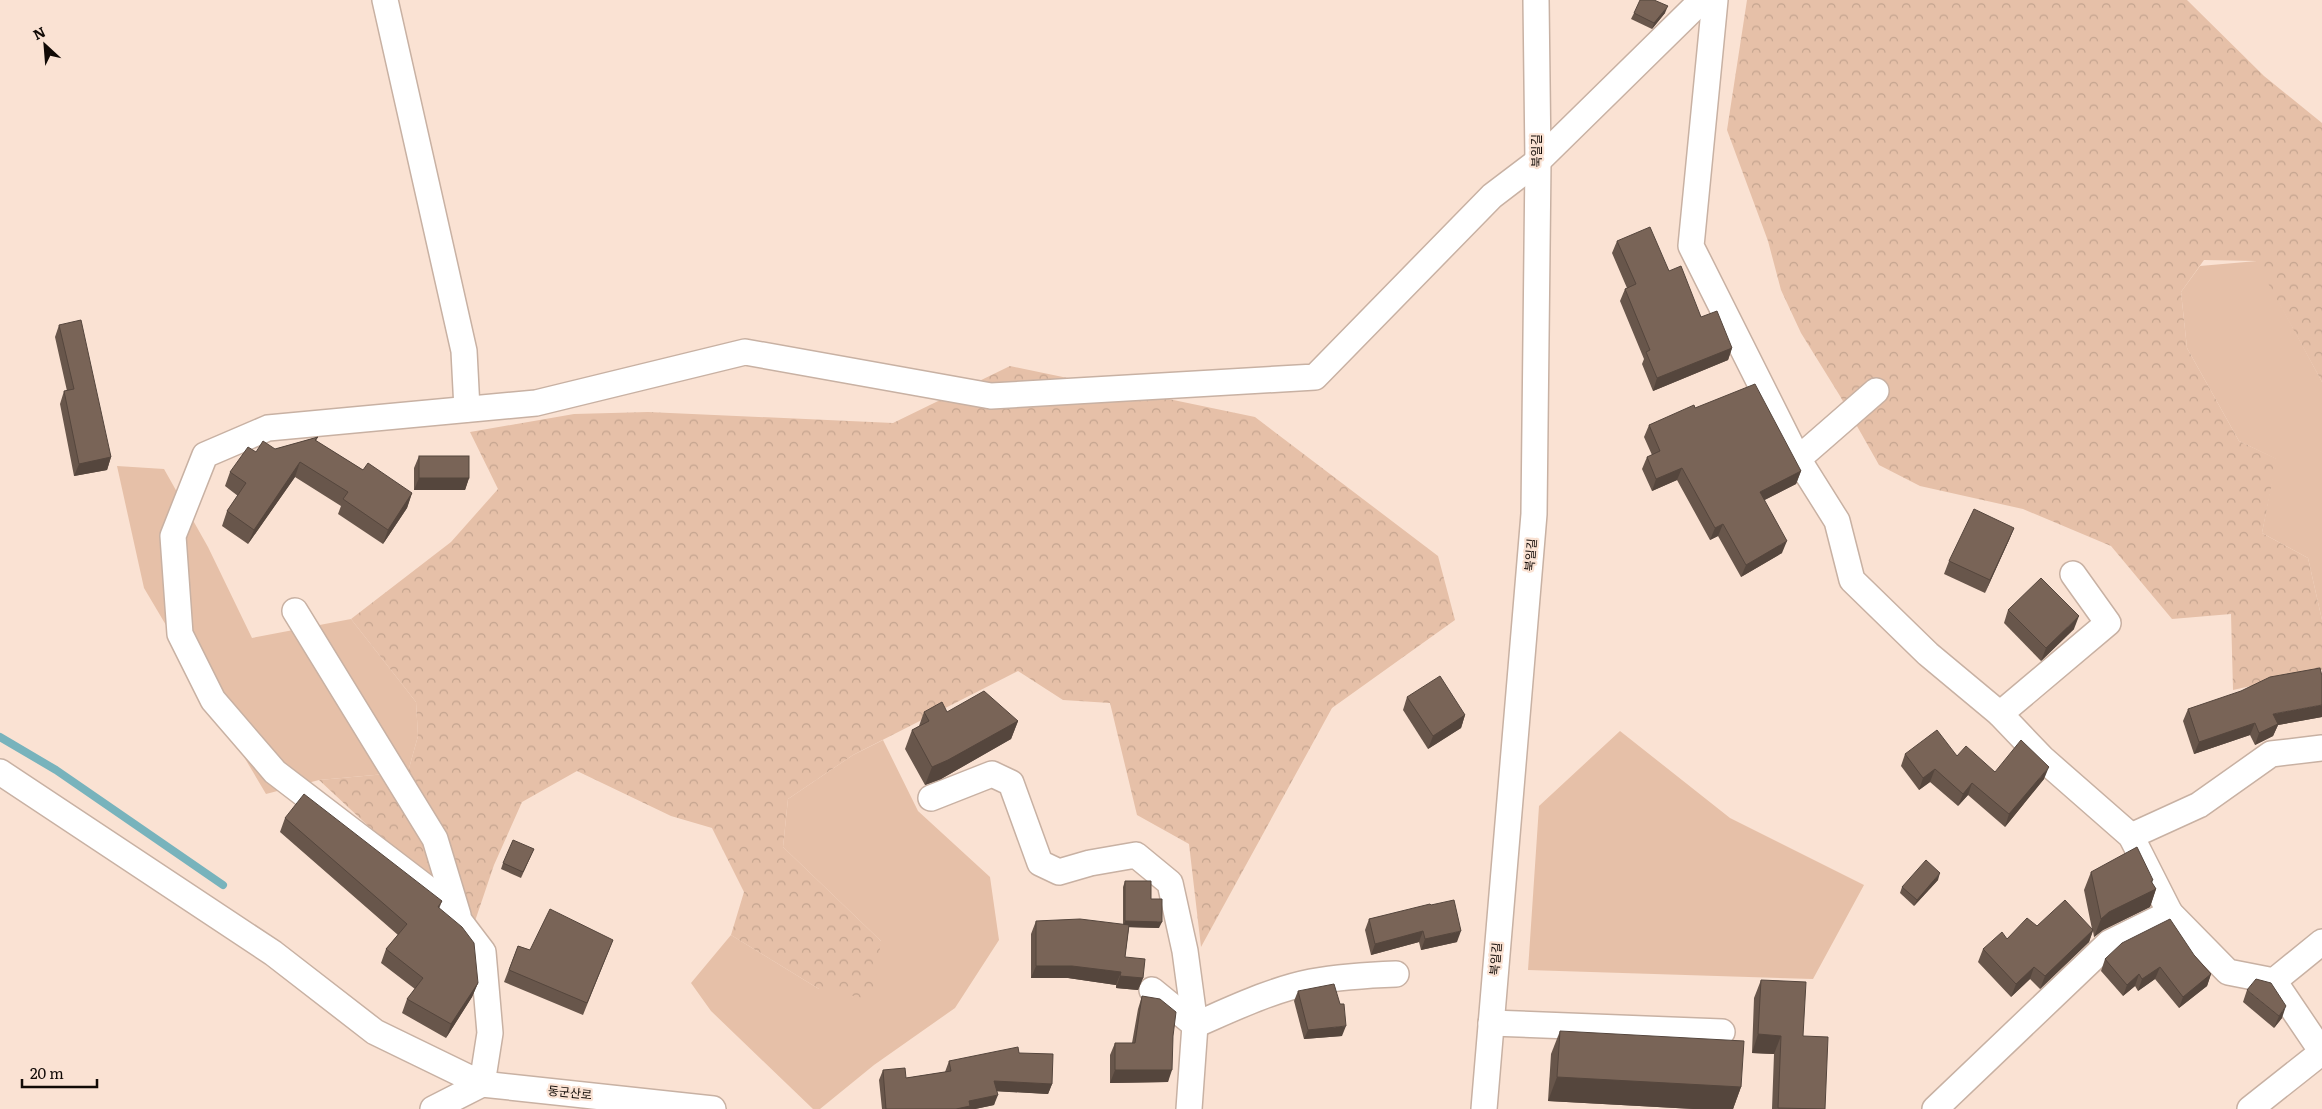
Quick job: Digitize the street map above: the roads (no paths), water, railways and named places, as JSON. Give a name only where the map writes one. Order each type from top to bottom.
[{"type":"street","points":[[385,0],[464,351],[467,409]]},
{"type":"street","name":"북일길","points":[[1484,1109],[1534,514],[1538,161],[1536,0]]},
{"type":"street","points":[[482,1084],[490,1032],[483,952],[445,902],[275,772],[213,700],[180,634],[173,536],[205,455],[268,428],[536,402],[745,352],[991,396],[1315,377],[1492,196],[1538,161],[1702,0]]},
{"type":"street","points":[[1715,0],[1691,246],[1798,459],[1837,521],[1852,580],[1928,654],[2000,714],[2042,758],[2131,836],[2170,913],[2228,972],[2274,981],[2322,1052],[2250,1109]]},
{"type":"street","points":[[1798,459],[1876,391]]},
{"type":"street","points":[[2000,714],[2108,623],[2073,574]]},
{"type":"street","points":[[295,611],[436,840],[459,920]]},
{"type":"street","points":[[2131,836],[2199,805],[2271,754],[2322,748]]},
{"type":"street","points":[[0,772],[273,953],[375,1032],[482,1084]]},
{"type":"street","points":[[931,798],[992,774],[1011,783],[1040,863],[1059,872],[1090,862],[1136,855],[1170,882],[1185,951],[1195,1025],[1189,1109]]},
{"type":"street","points":[[1935,1109],[2109,943],[2170,913]]},
{"type":"street","points":[[2274,981],[2322,942]]},
{"type":"street","points":[[1195,1025],[1252,1001],[1309,982],[1362,975],[1396,974]]},
{"type":"street","points":[[1152,990],[1195,1025]]},
{"type":"street","points":[[1491,1023],[1722,1032]]},
{"type":"street","points":[[433,1109],[482,1084]]},
{"type":"street","name":"동군산로","points":[[482,1084],[713,1109]]},
{"type":"waterway","points":[[0,737],[56,770],[223,885]]}]
